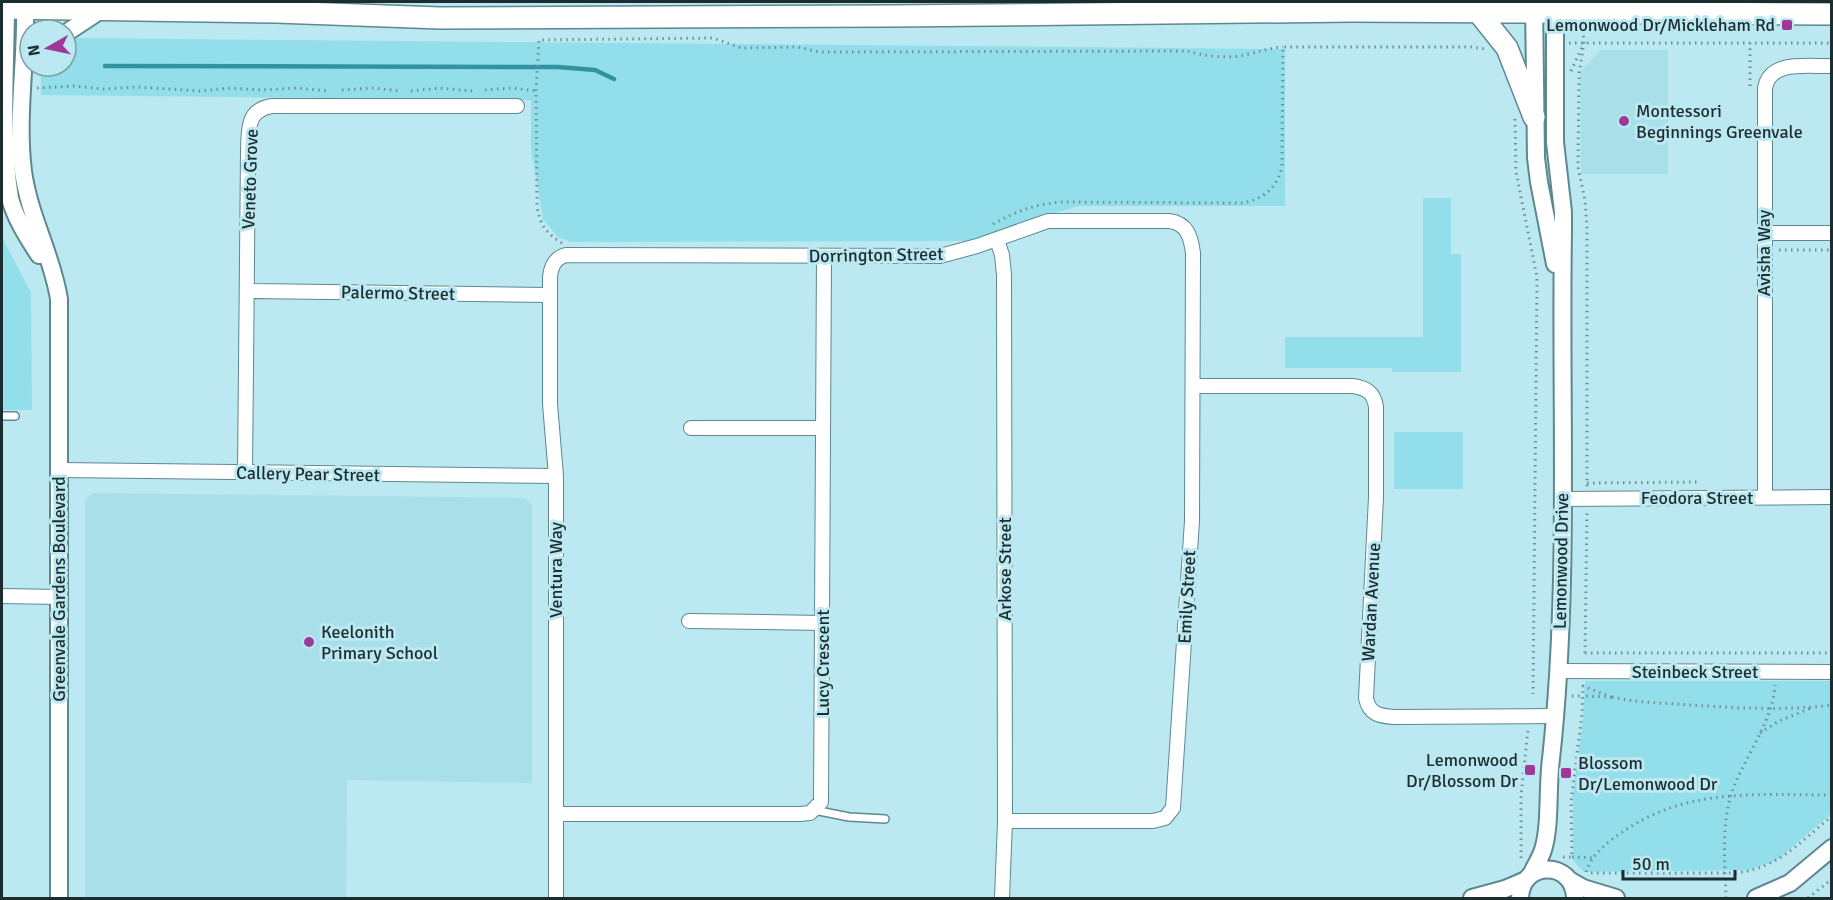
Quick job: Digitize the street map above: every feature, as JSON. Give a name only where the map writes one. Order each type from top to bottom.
[{"type":"main road","points":[[13,6],[440,18],[898,12],[1479,13],[1555,6],[1832,14]]},
{"type":"main road","points":[[1479,13],[1507,48],[1525,117]]},
{"type":"street","name":"Greenvale Gardens Boulevard","points":[[13,6],[18,27]]},
{"type":"street","name":"Greenvale Gardens Boulevard","points":[[13,6],[2,88],[3,164],[10,200],[32,244],[56,280]]},
{"type":"street","name":"Lemonwood Drive","points":[[1520,898],[1522,887],[1543,848],[1547,825],[1559,671],[1563,499],[1563,212],[1555,142],[1555,6]]},
{"type":"street","name":"Lemonwood Drive","points":[[1534,7],[1525,117],[1562,297]]},
{"type":"street","points":[[78,25],[100,10]]},
{"type":"street","name":"Avisha Way","points":[[1765,497],[1766,81],[1771,72],[1776,69],[1832,66]]},
{"type":"street","name":"Greenvale Gardens Boulevard","points":[[25,78],[21,150],[25,186],[35,223],[51,260],[60,315],[59,898]]},
{"type":"street","name":"Veneto Grove","points":[[244,473],[249,138],[253,115],[260,109],[272,106],[517,106]]},
{"type":"street","name":"Dorrington Street","points":[[572,250],[824,256],[940,256],[997,240],[1048,221],[1174,222]]},
{"type":"street","name":"Emily Street","points":[[1005,821],[1154,820],[1165,818],[1173,808],[1176,794],[1192,521],[1193,387],[1192,242],[1187,230],[1174,222]]},
{"type":"street","points":[[1764,233],[1832,234]]},
{"type":"street","name":"Arkose Street","points":[[997,240],[1002,255],[1004,275],[1005,821],[1002,898]]},
{"type":"street","name":"Ventura Way","points":[[556,898],[556,476],[550,404],[549,295],[552,265],[572,250]]},
{"type":"street","name":"Lucy Crescent","points":[[814,810],[823,796],[824,256]]},
{"type":"street","name":"Palermo Street","points":[[247,291],[549,295]]},
{"type":"street","name":"Wardan Avenue","points":[[1193,387],[1358,387],[1370,392],[1375,399],[1376,508],[1366,698],[1370,710],[1380,716],[1394,717],[1556,716]]},
{"type":"street","points":[[691,428],[822,429]]},
{"type":"street","name":"Callery Pear Street","points":[[60,470],[556,476]]},
{"type":"street","name":"Feodora Street","points":[[1563,499],[1832,497]]},
{"type":"street","points":[[2,596],[59,597]]},
{"type":"street","points":[[689,621],[823,623]]},
{"type":"street","name":"Steinbeck Street","points":[[1559,671],[1832,672]]},
{"type":"street","points":[[557,814],[800,814],[814,810]]},
{"type":"street","name":"Lemonwood Drive","points":[[1547,825],[1555,857],[1574,872],[1575,898]]},
{"type":"street","points":[[1756,898],[1790,883],[1832,848]]},
{"type":"street","points":[[1475,898],[1506,890],[1547,869],[1574,872],[1583,888],[1616,898]]},
{"type":"lane","points":[[2,416],[15,416]]},
{"type":"lane","points":[[814,810],[849,817],[885,819]]},
{"type":"path","points":[[572,250],[549,234],[540,222],[538,213],[536,91],[539,40],[713,38],[741,48],[798,47],[819,51],[1186,51],[1202,55],[1243,55],[1266,48],[1283,47],[1459,47],[1490,50]]},
{"type":"path","points":[[1556,43],[1832,43]]},
{"type":"path","points":[[1584,43],[1579,73],[1578,167],[1585,200],[1587,228],[1587,498],[1583,696],[1737,708],[1832,705]]},
{"type":"path","points":[[988,227],[1023,208],[1060,202],[1243,203],[1255,201],[1274,187],[1280,177],[1282,166],[1283,47]]},
{"type":"path","points":[[35,88],[138,87],[200,91],[230,88],[267,90],[297,88],[335,91],[372,88],[403,91],[439,88],[477,91],[512,88],[536,91]]},
{"type":"path","points":[[1525,117],[1516,172],[1537,277],[1533,694]]},
{"type":"path","points":[[1780,233],[1780,250]]},
{"type":"path","points":[[1764,250],[1832,250]]},
{"type":"path","points":[[1585,652],[1832,653]]},
{"type":"path","points":[[1726,898],[1726,826],[1731,795],[1743,764],[1771,708],[1775,693],[1776,671]]},
{"type":"path","points":[[1583,686],[1611,697]]},
{"type":"path","points":[[1759,734],[1779,721],[1813,707]]},
{"type":"path","points":[[1574,872],[1594,858],[1604,845],[1648,816],[1670,806],[1692,800],[1731,795],[1832,795]]},
{"type":"path","points":[[1574,872],[1725,873],[1757,869],[1779,860],[1832,816]]},
{"type":"path","points":[[1574,872],[1572,857],[1594,858]]},
{"type":"path","points":[[1808,898],[1832,879]]},
{"type":"shaded area","points":[[78,38],[1285,49],[1285,206],[1079,206],[1037,218],[976,241],[570,242],[558,237],[543,219],[531,149],[531,100],[41,95],[41,78],[78,78]]},
{"type":"shaded area","name":"Montessori Beginnings Greenvale","points":[[1601,50],[1668,50],[1668,174],[1581,174],[1580,72]]},
{"type":"shaded area","points":[[1423,198],[1451,198],[1451,254],[1461,254],[1461,372],[1392,372],[1392,368],[1285,368],[1285,337],[1423,337]]},
{"type":"shaded area","points":[[2,237],[31,293],[32,410],[2,410]]},
{"type":"shaded area","points":[[1394,432],[1463,432],[1463,489],[1394,489]]},
{"type":"shaded area","name":"Keelonith Primary School","points":[[92,493],[525,498],[532,505],[532,783],[347,780],[346,898],[85,898],[85,500]]},
{"type":"shaded area","points":[[1585,681],[1831,681],[1831,814],[1776,861],[1749,870],[1584,872],[1573,860],[1573,796]]},
{"type":"waterway","points":[[105,66],[558,67],[595,70],[614,79]]},
{"type":"place","name":"Lemonwood Dr/Mickleham Rd","points":[[1787,25]]},
{"type":"place","name":"Montessori Beginnings Greenvale","points":[[1624,121]]},
{"type":"place","name":"Keelonith Primary School","points":[[309,642]]},
{"type":"place","name":"Lemonwood Dr/Blossom Dr","points":[[1530,770]]},
{"type":"place","name":"Blossom Dr/Lemonwood Dr","points":[[1566,773]]}]
